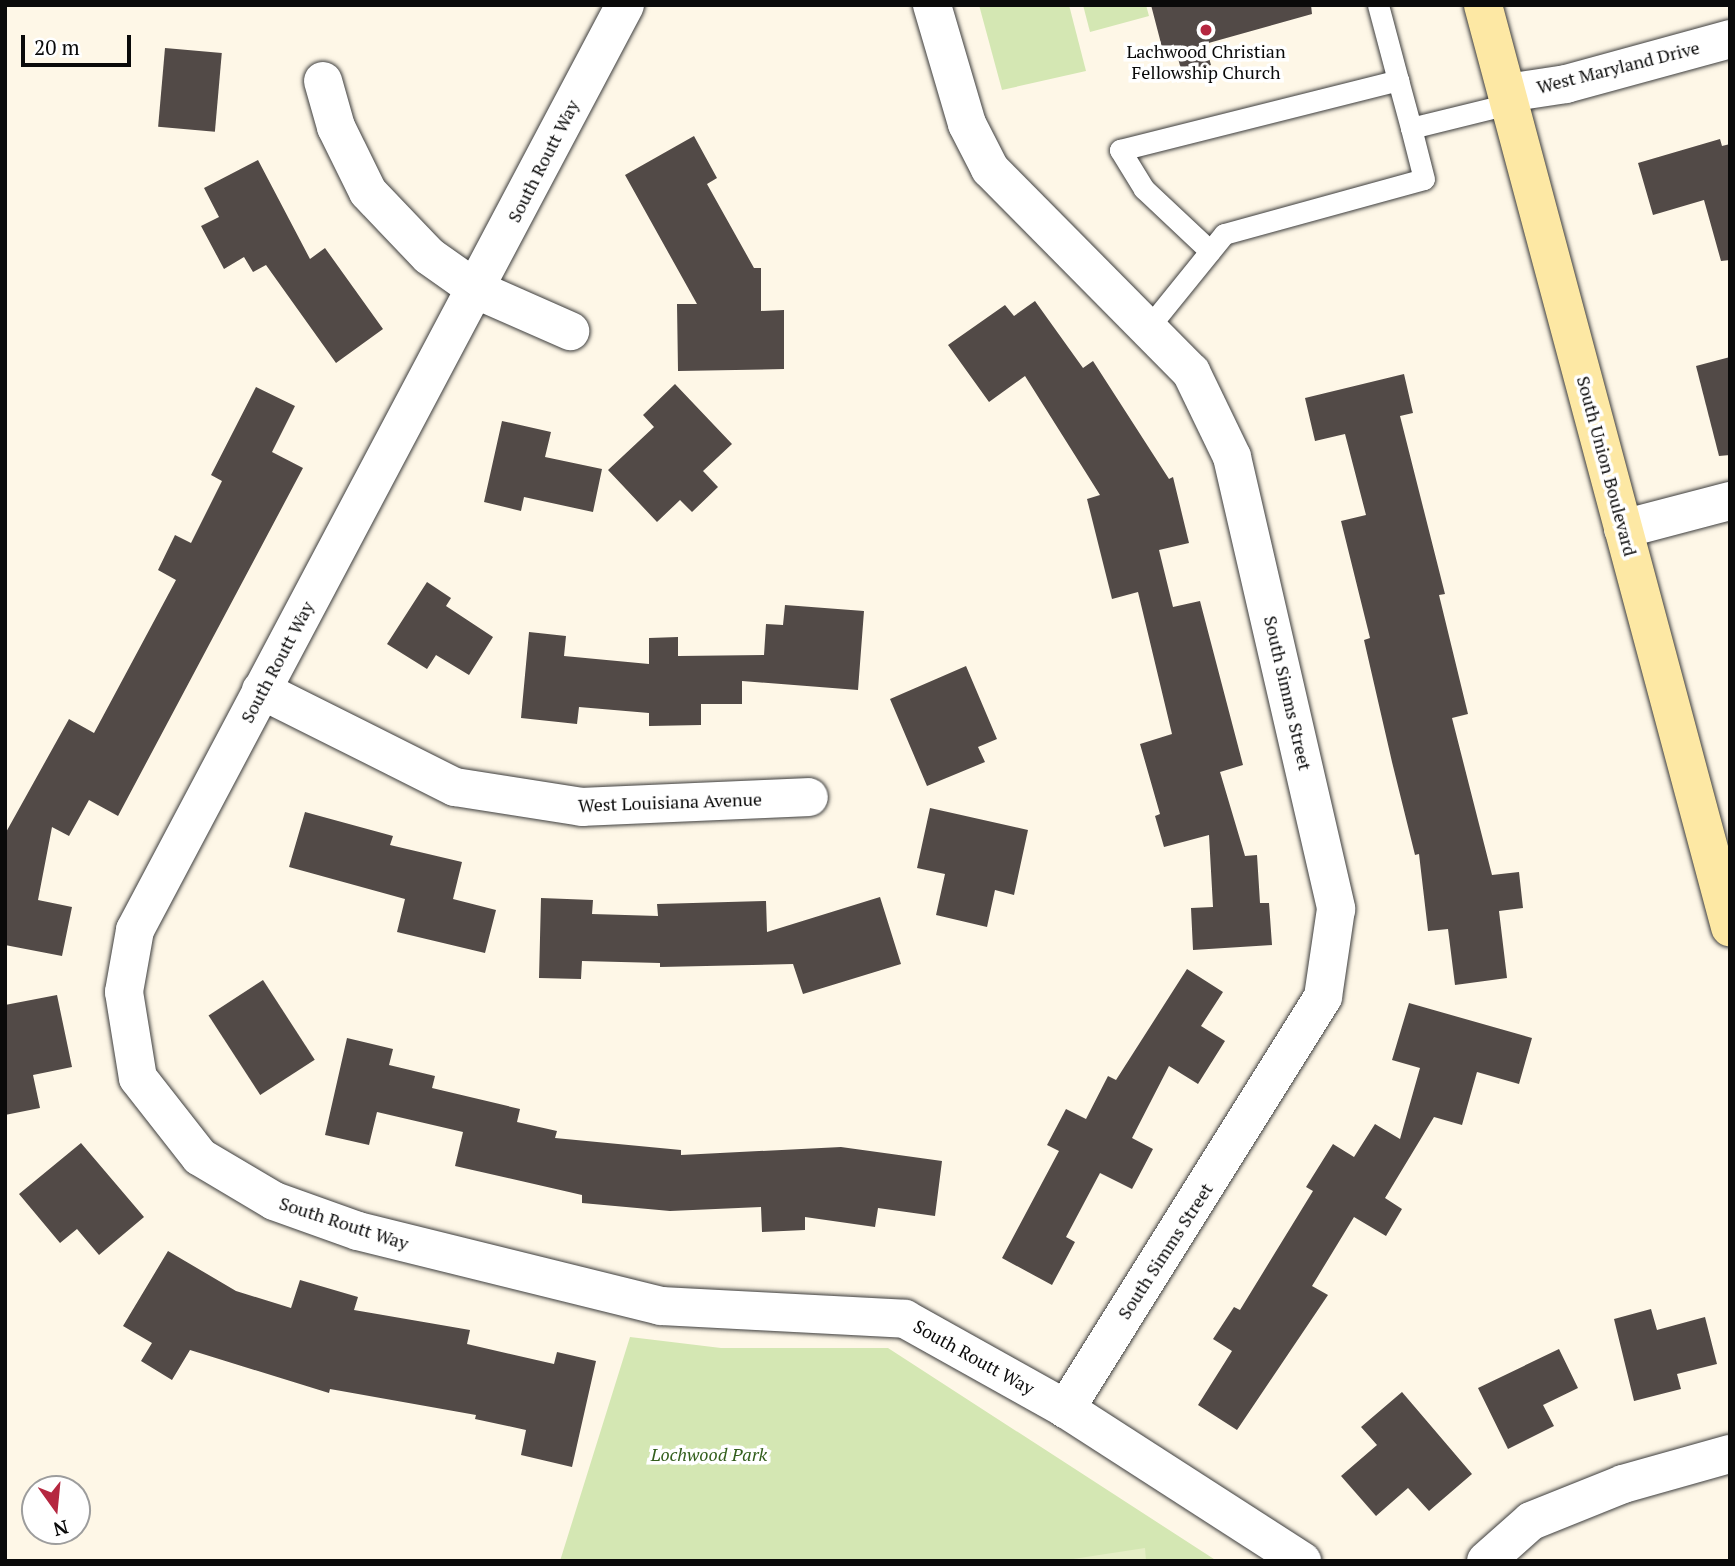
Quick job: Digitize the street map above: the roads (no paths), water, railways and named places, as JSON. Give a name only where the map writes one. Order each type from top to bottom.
[{"type":"main road","name":"South Union Boulevard","points":[[1483,5],[1730,928]]},
{"type":"street","name":"South Routt Way","points":[[625,5],[477,289],[135,930],[124,992],[138,1078],[200,1157],[274,1201],[358,1231],[661,1306],[905,1319],[1066,1409],[1301,1561]]},
{"type":"street","name":"South Simms Street","points":[[932,5],[967,124],[990,169],[1192,372],[1232,457],[1336,909],[1323,997],[1066,1409]]},
{"type":"street","name":"West Maryland Drive","points":[[1508,98],[1730,39]]},
{"type":"street","points":[[323,82],[336,127],[368,192],[429,256],[477,289],[570,331]]},
{"type":"street","points":[[1623,529],[1730,501]]},
{"type":"street","name":"West Louisiana Avenue","points":[[261,690],[455,787],[582,807],[809,797]]},
{"type":"street","points":[[1486,1561],[1531,1521],[1623,1484],[1730,1454]]},
{"type":"lane","points":[[1148,328],[1224,234],[1424,179],[1378,5]]},
{"type":"lane","points":[[1210,251],[1144,189],[1120,150],[1398,80]]},
{"type":"lane","points":[[1411,128],[1508,98]]},
{"type":"place","name":"Lachwood Christian Fellowship Church","points":[[1206,30]]},
{"type":"park label","name":"Lochwood Park","points":[[709,1454]]}]
